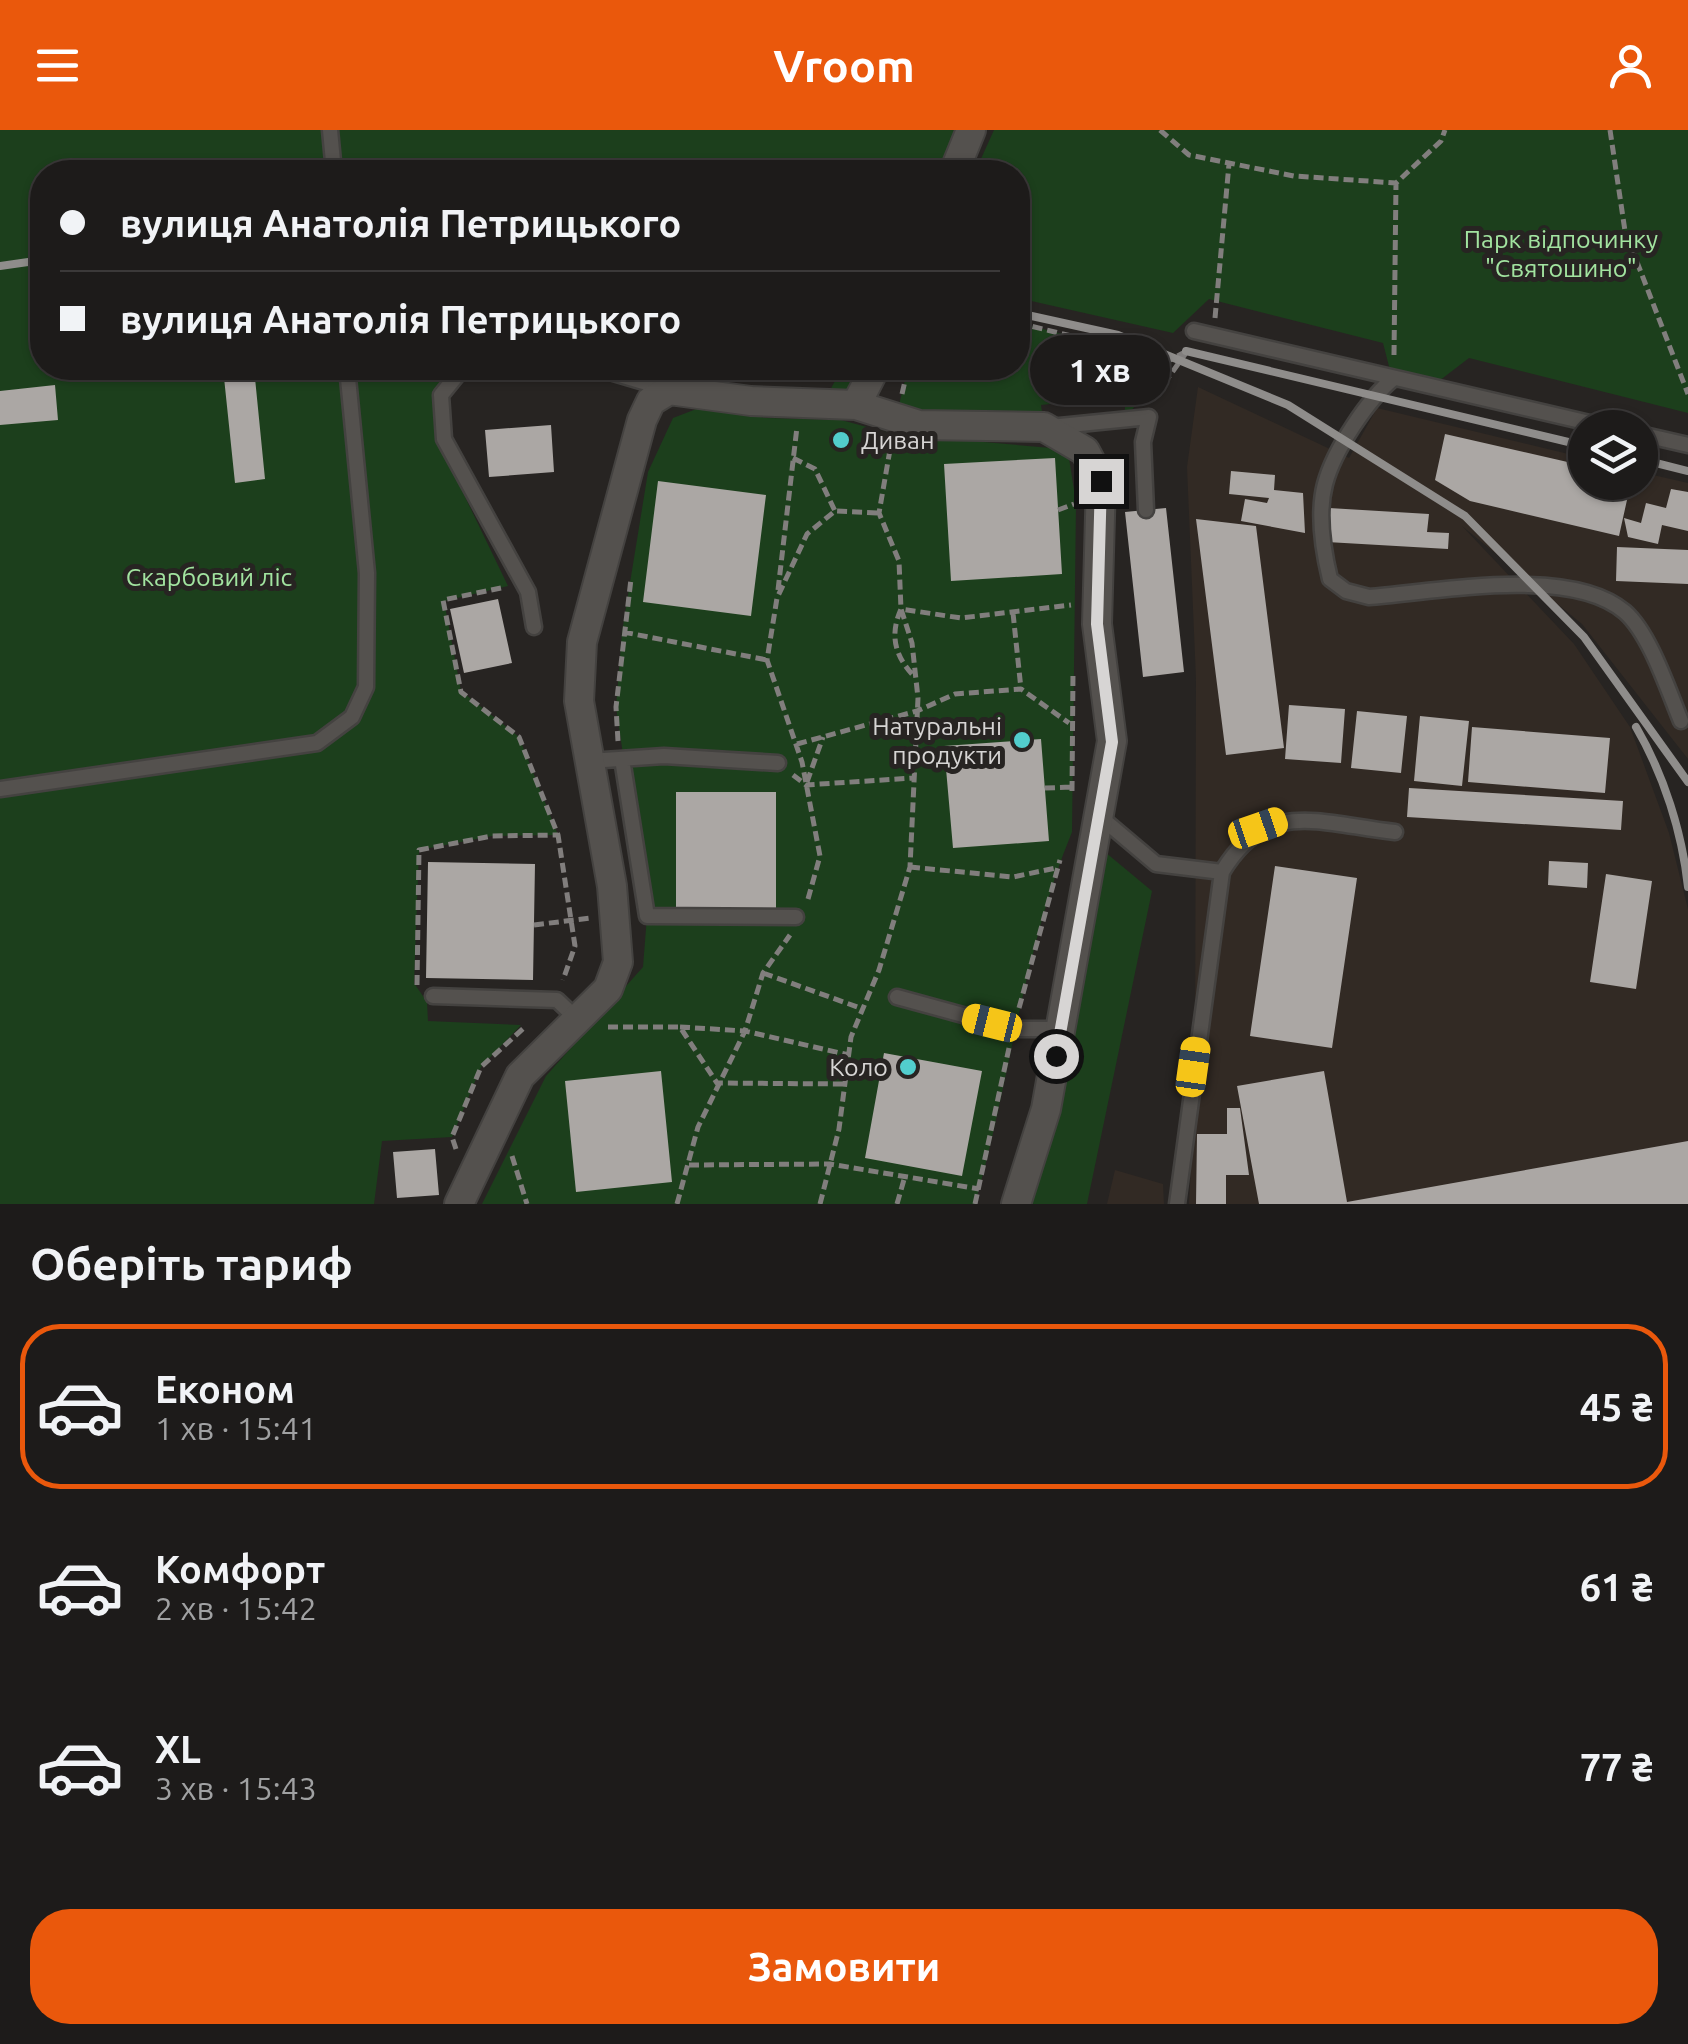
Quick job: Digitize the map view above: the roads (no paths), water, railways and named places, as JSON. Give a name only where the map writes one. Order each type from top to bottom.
[{"type":"street","points":[[959,160],[971,130]]},
{"type":"street","points":[[856,405],[869,380]]},
{"type":"street","points":[[459,1204],[520,1076],[574,1015],[608,990],[618,962],[614,913],[578,701],[582,642],[642,420],[650,401],[669,390],[750,401],[856,405],[919,425],[1044,427],[1085,451],[1101,481],[1097,624],[1112,742],[1046,1109],[1016,1204]]},
{"type":"lane","points":[[330,130],[333,160]]},
{"type":"lane","points":[[1194,331],[1568,418]]},
{"type":"lane","points":[[1394,378],[1372,396],[1325,484],[1322,546],[1330,579],[1346,591],[1369,597],[1532,584],[1594,594],[1626,613],[1657,664],[1682,721]]},
{"type":"lane","points":[[0,789],[317,743],[352,717],[366,687],[368,574],[348,380]]},
{"type":"lane","points":[[454,380],[441,396],[444,438],[528,592],[534,627]]},
{"type":"lane","points":[[636,380],[669,390]]},
{"type":"lane","points":[[1044,427],[1150,416],[1143,442],[1146,510]]},
{"type":"lane","points":[[1658,438],[1688,445]]},
{"type":"lane","points":[[586,761],[664,756],[778,762]]},
{"type":"lane","points":[[622,759],[647,916],[800,916]]},
{"type":"lane","points":[[1098,815],[1156,864],[1222,872]]},
{"type":"lane","points":[[1177,1204],[1222,872],[1236,849],[1258,828],[1282,820],[1395,832]]},
{"type":"lane","points":[[433,996],[574,1015]]},
{"type":"lane","points":[[897,997],[1014,1029],[1061,1029]]},
{"type":"railway","points":[[0,266],[30,262]]},
{"type":"railway","points":[[1030,316],[1118,335],[1288,405],[1465,516],[1584,637],[1688,782]]},
{"type":"railway","points":[[1186,351],[1568,442]]},
{"type":"railway","points":[[1658,464],[1688,471]]},
{"type":"railway","points":[[1636,727],[1670,804],[1688,887]]},
{"type":"place","name":"Диван","points":[[841,440]]},
{"type":"place","name":"Натуральні продукти","points":[[1022,740]]},
{"type":"place","name":"Коло","points":[[908,1067]]},
{"type":"park label","name":"Парк відпочинку \"Святошино\"","points":[[1561,254]]},
{"type":"park label","name":"Скарбовий ліс","points":[[209,577]]}]
